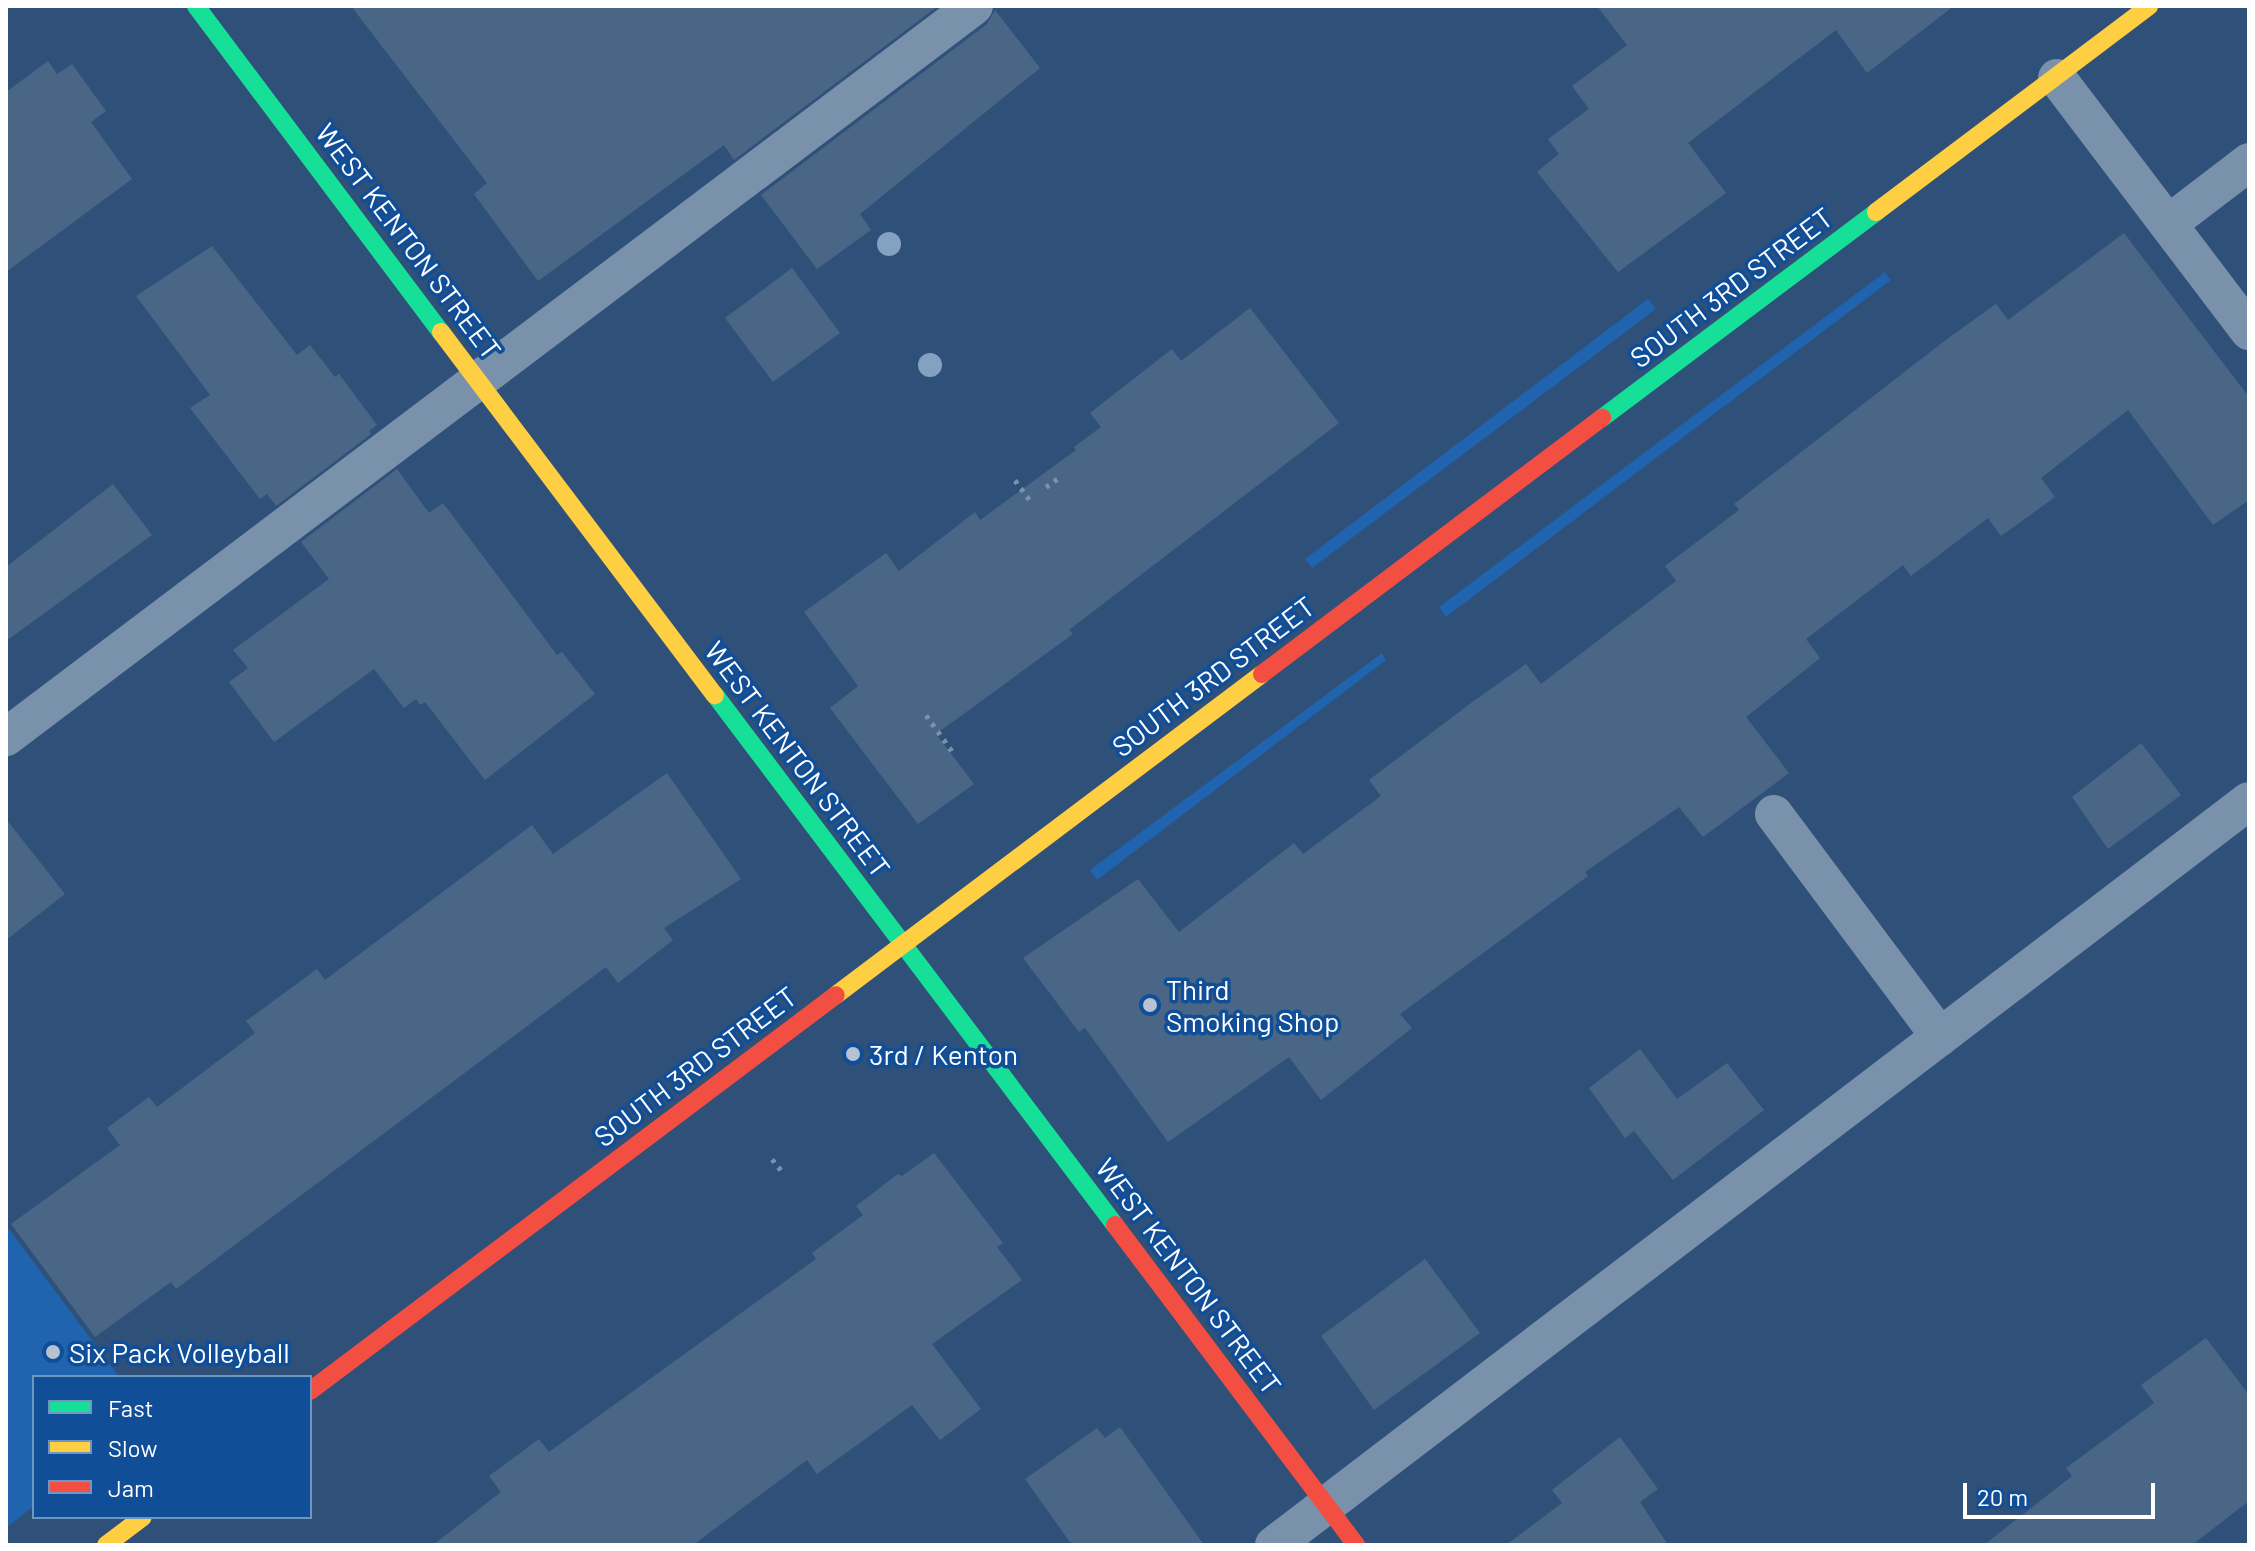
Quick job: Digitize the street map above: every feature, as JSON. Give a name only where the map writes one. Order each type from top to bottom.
[{"type":"main road","name":"WEST KENTON STREET","points":[[196,6],[1356,1545]]},
{"type":"main road","name":"SOUTH 3RD STREET","points":[[312,1389],[2149,6]]},
{"type":"main road","points":[[106,1545],[140,1519]]},
{"type":"lane","points":[[6,737],[974,6]]},
{"type":"lane","points":[[2057,78],[2249,331]]},
{"type":"lane","points":[[2168,224],[2249,162]]},
{"type":"lane","points":[[1274,1545],[2249,801]]},
{"type":"lane","points":[[1774,814],[1940,1037]]},
{"type":"path","points":[[1046,487],[1057,479]]},
{"type":"path","points":[[1015,480],[1031,502]]},
{"type":"path","points":[[926,715],[955,755]]},
{"type":"path","points":[[772,1159],[781,1170]]},
{"type":"shaded area","points":[[1885,272],[1891,280],[1446,617],[1439,607]]},
{"type":"shaded area","points":[[1648,299],[1656,309],[1312,568],[1305,559]]},
{"type":"shaded area","points":[[1382,653],[1386,660],[1097,880],[1090,870]]},
{"type":"shaded area","name":"Six Pack Volleyball","points":[[6,1225],[118,1375],[32,1375],[32,1508],[6,1528]]},
{"type":"building","points":[[351,6],[938,6],[734,160],[724,145],[538,281],[474,194],[487,183]]},
{"type":"building","points":[[1597,6],[1954,6],[1867,73],[1836,30],[1688,143],[1726,193],[1618,272],[1537,172],[1559,154],[1548,139],[1589,109],[1572,86],[1627,45]]},
{"type":"building","points":[[995,10],[1040,68],[860,214],[871,230],[817,269],[761,195],[987,24]]},
{"type":"building","points":[[48,61],[57,74],[72,64],[106,111],[91,122],[132,179],[6,272],[6,92]]},
{"type":"building","points":[[2124,233],[2249,397],[2249,500],[2213,525],[2128,410],[2041,478],[2055,497],[2001,536],[1988,518],[1911,576],[1903,565],[1806,639],[1820,658],[1746,717],[1789,773],[1703,837],[1679,807],[1585,872],[1588,876],[1400,1014],[1412,1028],[1321,1100],[1289,1057],[1168,1142],[1085,1028],[1079,1032],[1023,958],[1138,879],[1179,932],[1294,843],[1303,854],[1381,796],[1369,780],[1471,703],[1526,664],[1541,684],[1676,581],[1665,566],[1739,510],[1734,504],[1947,339],[1996,304],[2008,320]]},
{"type":"building","points":[[212,246],[297,355],[310,345],[335,377],[339,374],[377,425],[369,431],[371,434],[276,506],[267,494],[260,499],[190,408],[210,395],[136,296]]},
{"type":"building","points":[[792,268],[840,333],[773,382],[725,318]]},
{"type":"building","points":[[1250,308],[1339,423],[1069,630],[1073,634],[936,734],[974,784],[918,824],[830,708],[858,686],[804,612],[886,553],[899,571],[975,512],[980,520],[1076,450],[1074,447],[1101,427],[1090,413],[1172,349],[1181,361]]},
{"type":"building","points":[[397,469],[429,513],[443,503],[557,655],[562,652],[595,694],[485,780],[425,702],[420,705],[416,699],[404,708],[374,669],[274,742],[229,682],[248,668],[233,650],[329,579],[301,542]]},
{"type":"building","points":[[113,484],[152,535],[6,641],[6,567]]},
{"type":"building","points":[[2141,743],[2181,795],[2108,849],[2072,797]]},
{"type":"building","points":[[667,773],[741,879],[664,928],[673,940],[618,983],[606,967],[176,1289],[171,1282],[95,1337],[11,1224],[120,1145],[107,1128],[149,1097],[157,1107],[255,1033],[246,1021],[317,969],[325,980],[532,825],[553,854]]},
{"type":"building","points":[[6,819],[65,894],[6,940]]},
{"type":"building","points":[[1640,1049],[1677,1099],[1727,1063],[1764,1110],[1673,1180],[1634,1131],[1625,1138],[1589,1088]]},
{"type":"building","points":[[934,1153],[1003,1243],[997,1247],[1022,1280],[932,1344],[981,1409],[940,1440],[912,1405],[817,1474],[807,1460],[693,1545],[433,1545],[501,1492],[489,1476],[539,1439],[549,1452],[816,1259],[812,1253],[863,1215],[856,1206],[898,1174],[902,1176]]},
{"type":"building","points":[[1425,1259],[1480,1333],[1374,1410],[1321,1336]]},
{"type":"building","points":[[2206,1338],[2249,1395],[2249,1501],[2192,1545],[1984,1545],[2072,1476],[2066,1468],[2154,1403],[2141,1385]]},
{"type":"building","points":[[1120,1427],[1204,1545],[1072,1545],[1025,1479],[1097,1428],[1105,1438]]},
{"type":"building","points":[[1620,1437],[1658,1489],[1640,1502],[1668,1545],[1506,1545],[1562,1503],[1552,1490]]},
{"type":"traffic: fast","points":[[196,6],[441,332]]},
{"type":"traffic: fast","points":[[1602,418],[1876,212]]},
{"type":"traffic: fast","points":[[715,695],[1115,1225]]},
{"type":"traffic: slow","points":[[1876,212],[2149,6]]},
{"type":"traffic: slow","points":[[441,332],[715,695]]},
{"type":"traffic: slow","points":[[836,995],[1262,674]]},
{"type":"traffic: slow","points":[[106,1545],[140,1519]]},
{"type":"traffic: jam","points":[[1262,674],[1602,418]]},
{"type":"traffic: jam","points":[[312,1389],[836,995]]},
{"type":"traffic: jam","points":[[1115,1225],[1356,1545]]},
{"type":"place","name":"Third Smoking Shop","points":[[1150,1005]]},
{"type":"place","name":"3rd / Kenton","points":[[853,1054]]},
{"type":"place","name":"Six Pack Volleyball","points":[[53,1352]]}]
